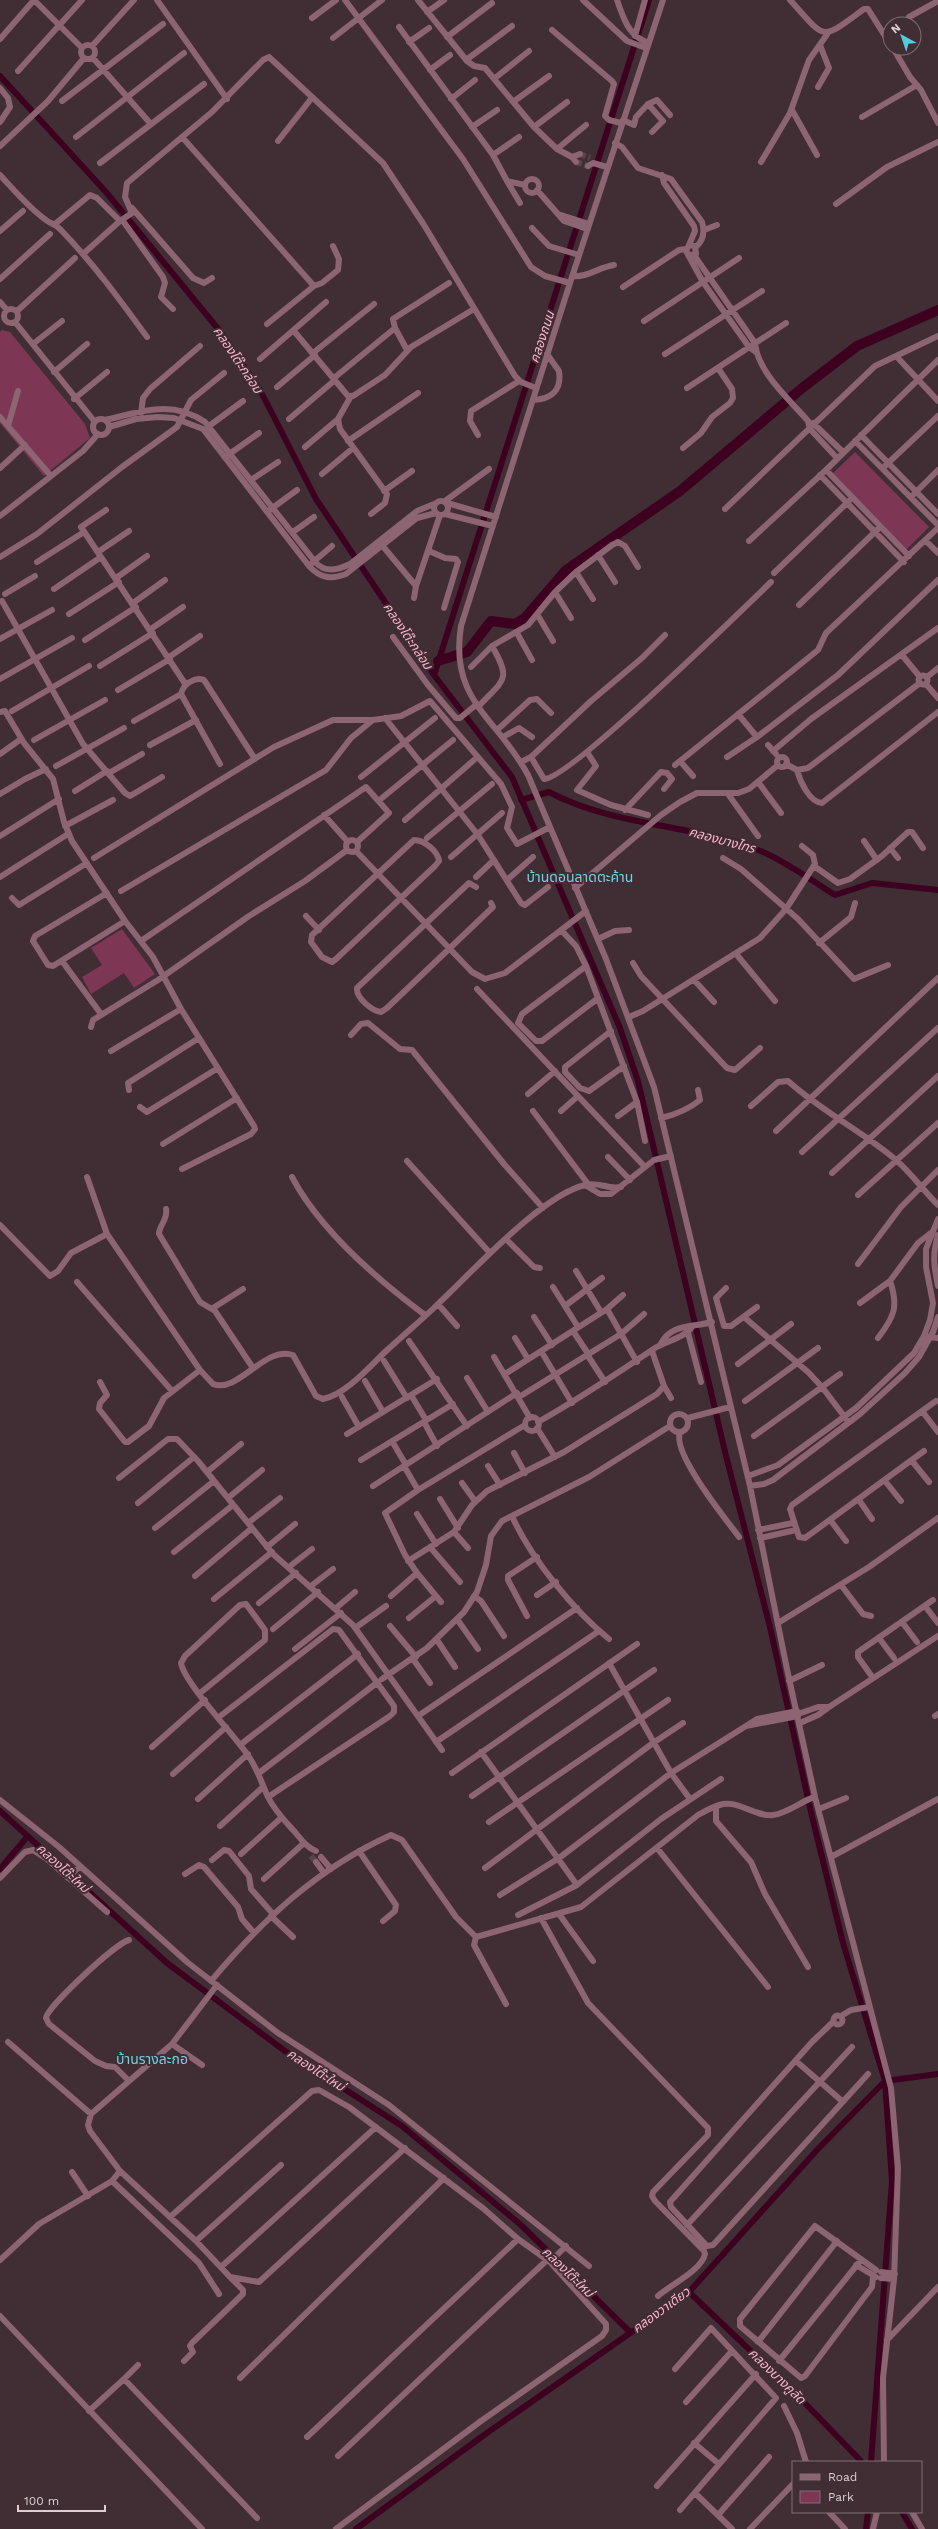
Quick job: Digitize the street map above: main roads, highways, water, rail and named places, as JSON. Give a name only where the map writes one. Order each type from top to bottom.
[{"type":"waterway","name":"คลองถนน","points":[[434,675],[649,0]]},
{"type":"waterway","name":"คลองโต๊ะกล่อม","points":[[0,76],[106,192],[219,330],[260,390],[316,499],[434,675],[512,777],[620,1028],[638,1081],[726,1456],[770,1627],[811,1812],[843,1943],[885,2081],[892,2181],[871,2461]]},
{"type":"waterway","name":"คลองโต๊ะกล่อม","points":[[438,661],[467,652],[491,621],[515,624],[525,618],[566,570],[680,491],[801,389],[857,346],[938,310]]},
{"type":"waterway","name":"คลองบางไทร","points":[[521,800],[549,792],[571,802],[618,817],[691,831],[739,843],[752,847],[777,859],[835,895],[872,883],[938,890]]},
{"type":"waterway","name":"คลองโต๊ะใหม่","points":[[0,1811],[167,1963],[285,2051],[402,2126],[521,2225],[629,2331]]},
{"type":"waterway","points":[[0,1869],[28,1836]]},
{"type":"waterway","name":"คลองวาเดียว","points":[[356,2529],[484,2435],[689,2292],[817,2150],[885,2081],[938,2074]]},
{"type":"waterway","name":"คลองบางคูลัด","points":[[689,2292],[799,2397],[861,2461]]},
{"type":"waterway","points":[[866,2529],[868,2513]]},
{"type":"waterway","name":"คลองบางคูลัด","points":[[903,2513],[912,2529]]},
{"type":"tunnel","points":[[580,154],[590,158]]},
{"type":"tunnel","points":[[576,162],[588,166]]},
{"type":"tunnel","points":[[311,1856],[316,1862]]},
{"type":"district","name":"บ้านดอนลาดตะค้าน","points":[[580,877]]},
{"type":"district","name":"บ้านรางละกอ","points":[[152,2059]]}]
